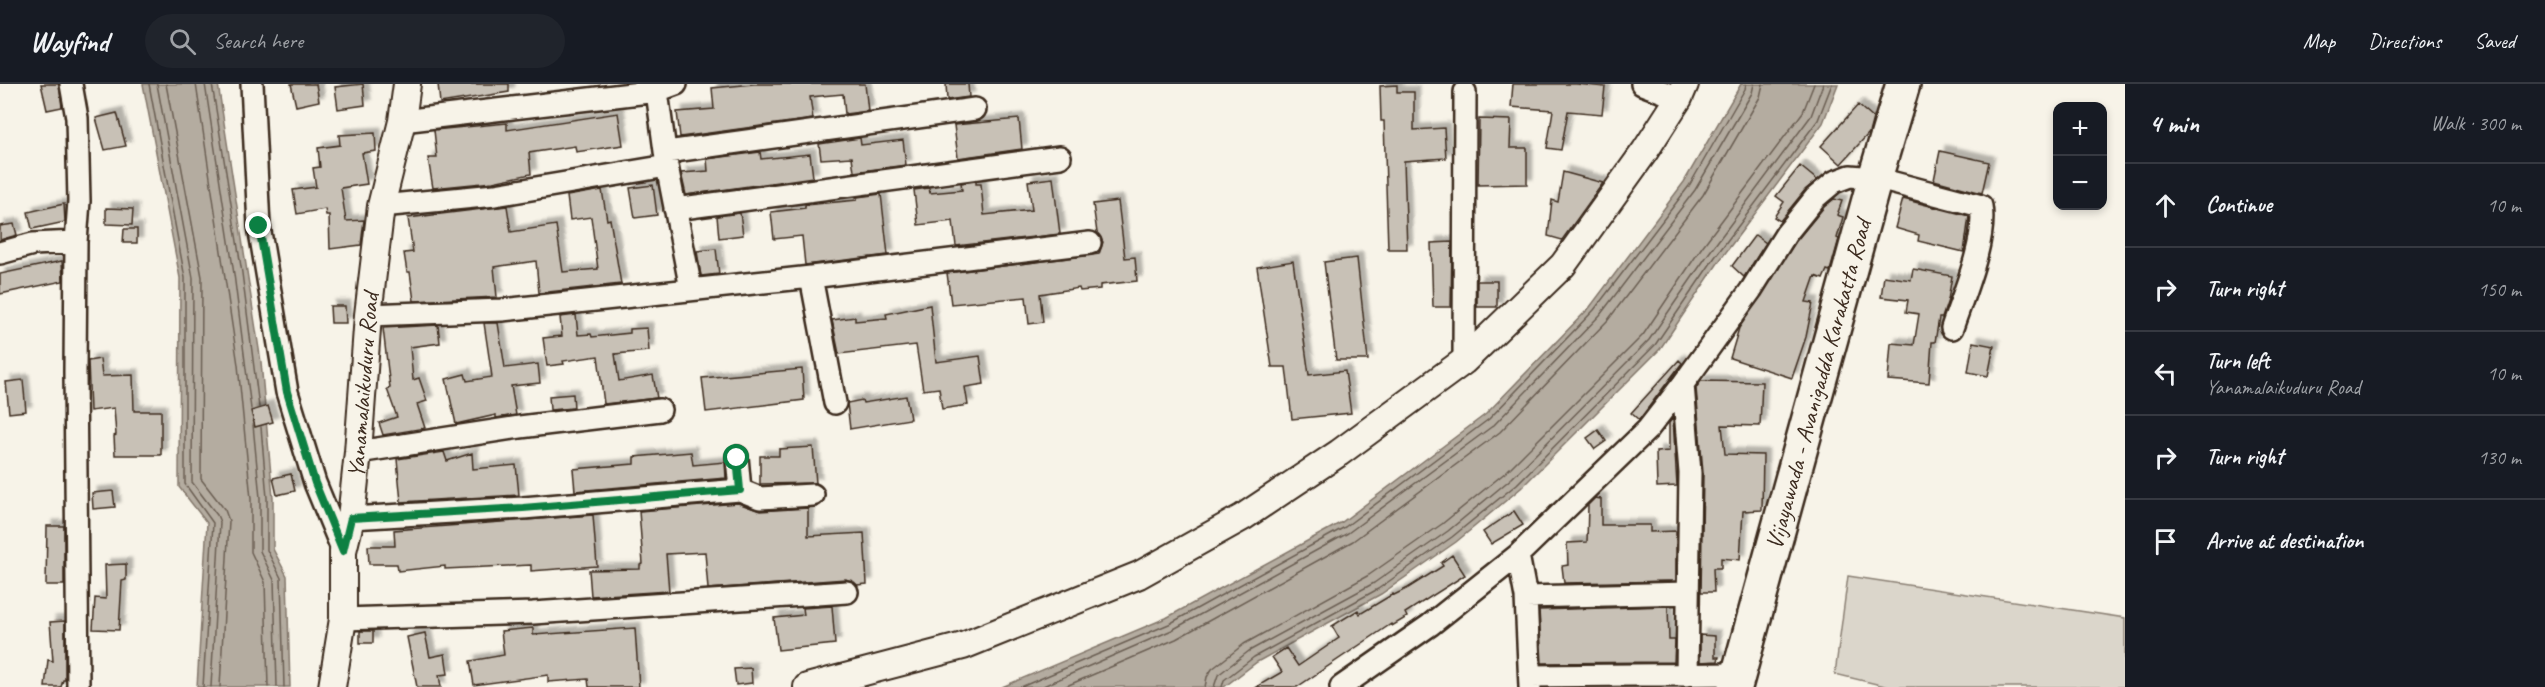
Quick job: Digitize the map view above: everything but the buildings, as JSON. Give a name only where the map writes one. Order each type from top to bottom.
[{"type":"main road","name":"Vijayawada - Avanigadda Karakatta Road","points":[[1736,680],[1903,84]]},
{"type":"street","points":[[71,84],[77,118],[79,201],[76,242],[78,687]]},
{"type":"street","points":[[252,84],[259,226],[287,392],[315,483],[343,551]]},
{"type":"street","name":"Yanamalaikuduru Road","points":[[332,687],[343,619],[343,551],[351,518],[368,315],[381,206],[402,121],[407,84]]},
{"type":"street","points":[[807,687],[963,646],[1140,574],[1243,517],[1339,453],[1464,362],[1563,265],[1646,151],[1682,91],[1642,84]]},
{"type":"street","points":[[402,121],[663,86],[667,159],[691,289]]},
{"type":"street","points":[[1464,362],[1465,92]]},
{"type":"street","points":[[381,206],[495,195],[667,159],[975,109]]},
{"type":"street","points":[[675,209],[1060,157]]},
{"type":"street","points":[[1341,687],[1430,625],[1518,555],[1648,429],[1751,290],[1786,234],[1815,198],[1834,182],[1850,176],[1875,178],[1981,206],[1983,220],[1969,279],[1952,328]]},
{"type":"street","points":[[0,253],[33,244],[76,242]]},
{"type":"street","points":[[368,315],[502,310],[811,277],[1090,243]]},
{"type":"street","points":[[811,277],[835,403]]},
{"type":"street","points":[[1683,384],[1690,473],[1687,675]]},
{"type":"street","points":[[358,452],[520,427],[660,410]]},
{"type":"street","points":[[737,458],[740,490]]},
{"type":"street","points":[[351,518],[523,508],[740,490],[760,498],[813,495]]},
{"type":"street","points":[[1518,555],[1526,597],[1530,681],[1687,675],[1736,680]]},
{"type":"street","points":[[343,619],[533,613],[847,592]]},
{"type":"street","points":[[1526,597],[1688,593]]},
{"type":"shaded area","points":[[1848,576],[2125,618],[2125,687],[1889,687],[1835,674]]},
{"type":"water","points":[[143,84],[218,84],[261,362],[273,498],[273,549],[287,576],[290,687],[197,687],[207,523],[179,487],[180,278]]},
{"type":"water","points":[[1741,84],[1838,84],[1823,123],[1720,260],[1660,349],[1521,488],[1456,542],[1381,594],[1257,662],[1224,687],[1002,687],[1166,618],[1342,522],[1486,414],[1590,307],[1684,182]]},
{"type":"route","points":[[259,226],[287,392],[315,483],[343,551],[351,518],[523,508],[740,490],[737,458]]}]
